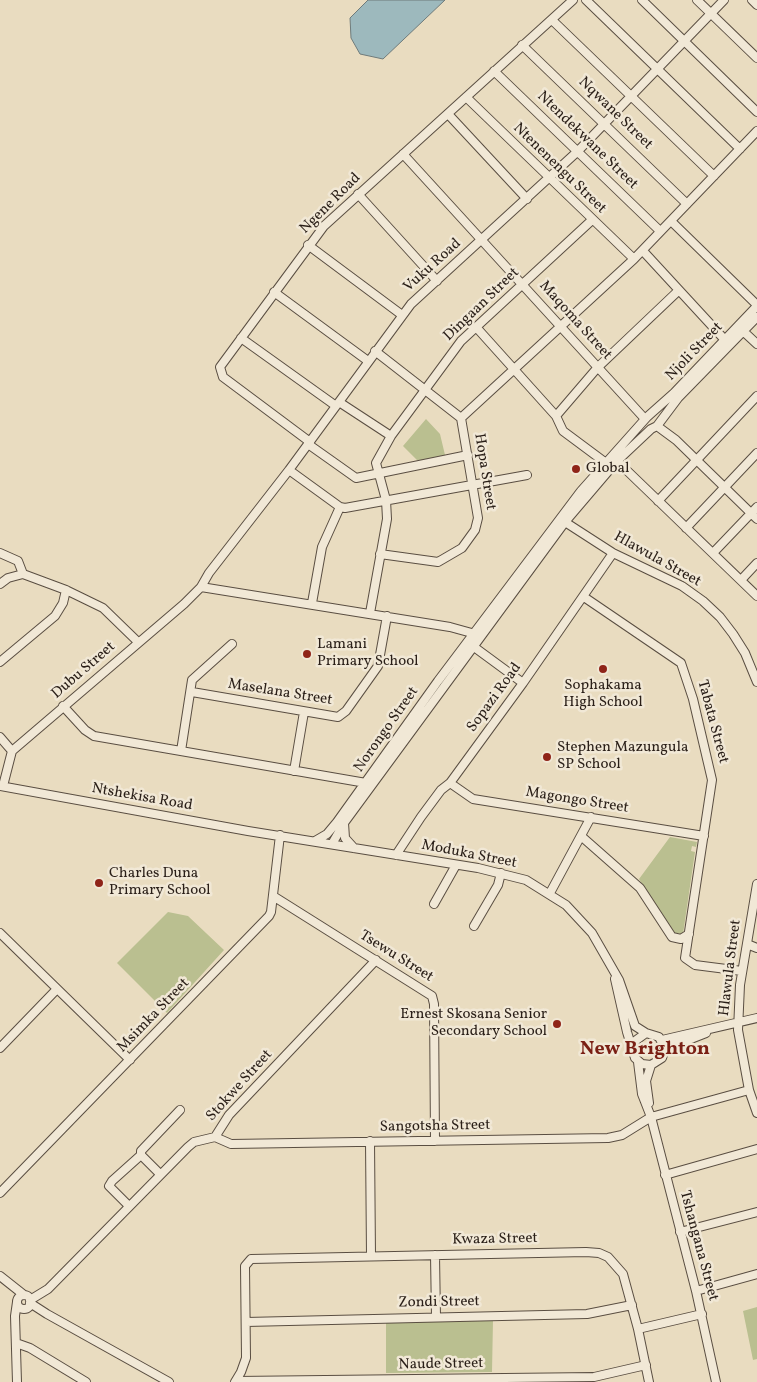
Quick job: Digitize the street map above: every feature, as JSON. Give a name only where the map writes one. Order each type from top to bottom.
[{"type":"street","name":"Ngene Road","points":[[468,456],[353,477],[221,375],[220,367],[308,245],[324,226],[573,0]]},
{"type":"street","points":[[586,0],[740,148]]},
{"type":"street","points":[[642,0],[757,112]]},
{"type":"street","points":[[697,0],[757,58]]},
{"type":"street","name":"Vuku Road","points":[[201,587],[209,573],[289,470],[402,315],[437,280],[550,178],[606,124],[724,0]]},
{"type":"street","points":[[752,0],[757,4]]},
{"type":"street","points":[[552,20],[714,176]]},
{"type":"street","name":"Nqwane Street","points":[[522,45],[688,204]]},
{"type":"street","name":"Ntendekwane Street","points":[[494,71],[660,231]]},
{"type":"street","name":"Ntenenengu Street","points":[[466,97],[634,259]]},
{"type":"street","points":[[448,114],[526,199]]},
{"type":"street","points":[[461,418],[643,251],[757,131]]},
{"type":"street","name":"Maqoma Street","points":[[403,154],[647,418]]},
{"type":"street","points":[[358,194],[437,280]]},
{"type":"street","name":"Dingaan Street","points":[[377,473],[376,463],[392,436],[461,341],[592,220]]},
{"type":"street","points":[[671,221],[757,306]]},
{"type":"street","points":[[308,245],[402,315]]},
{"type":"street","points":[[643,251],[724,340]]},
{"type":"street","points":[[556,416],[598,367],[678,291]]},
{"type":"street","points":[[274,292],[368,362]]},
{"type":"street","name":"Njoli Street","points":[[552,534],[606,464],[647,418],[757,306]]},
{"type":"street","name":"Njoli Street","points":[[655,426],[678,398],[757,317]]},
{"type":"street","points":[[476,327],[556,416],[567,435],[606,464]]},
{"type":"street","points":[[743,331],[757,344]]},
{"type":"street","points":[[241,338],[338,404],[392,436]]},
{"type":"street","name":"Hopa Street","points":[[375,351],[461,418],[474,484],[478,518],[476,530],[462,548],[435,562],[380,554]]},
{"type":"street","points":[[658,501],[757,396]]},
{"type":"street","points":[[552,534],[565,522],[617,461],[655,426],[656,417],[647,418],[645,425],[655,426],[670,436],[724,487],[755,513],[713,554]]},
{"type":"street","points":[[686,528],[757,453]]},
{"type":"street","points":[[617,461],[757,596]]},
{"type":"street","points":[[289,470],[340,508],[527,475]]},
{"type":"street","points":[[370,613],[387,522],[386,500],[382,481],[377,473]]},
{"type":"street","points":[[312,603],[322,547],[340,508]]},
{"type":"street","name":"Hlawula Street","points":[[565,522],[613,553],[682,586],[703,601],[720,617],[733,634],[745,653],[757,682]]},
{"type":"street","name":"Norongo Street","points":[[315,841],[330,831],[552,534]]},
{"type":"street","points":[[0,553],[18,561],[23,574]]},
{"type":"street","name":"Sopazi Road","points":[[396,856],[421,817],[441,790],[450,783],[523,683],[613,553]]},
{"type":"street","points":[[741,580],[757,563]]},
{"type":"street","points":[[0,584],[8,578],[23,574],[66,590],[103,608],[138,642]]},
{"type":"street","points":[[201,587],[312,603],[450,627],[478,634]]},
{"type":"street","name":"Dubu Street","points":[[12,751],[201,587]]},
{"type":"street","points":[[0,662],[54,616],[62,603],[66,590]]},
{"type":"street","name":"Tabata Street","points":[[584,596],[681,663],[693,699],[711,770],[704,836],[689,934],[684,952],[686,961],[695,965],[742,972]]},
{"type":"street","name":"Maselana Street","points":[[192,692],[333,717],[344,713],[379,664],[387,616]]},
{"type":"street","points":[[181,751],[192,692],[192,680],[232,644]]},
{"type":"street","points":[[470,644],[523,683]]},
{"type":"street","name":"Norongo Street","points":[[332,844],[344,823],[470,644]]},
{"type":"street","points":[[63,706],[91,735],[366,783]]},
{"type":"street","points":[[294,771],[304,712]]},
{"type":"street","points":[[0,737],[12,751],[2,786]]},
{"type":"street","name":"Magongo Street","points":[[450,783],[473,799],[704,836]]},
{"type":"street","name":"Ntshekisa Road","points":[[2,786],[280,835]]},
{"type":"street","points":[[550,893],[591,818]]},
{"type":"street","points":[[344,823],[345,838],[354,848]]},
{"type":"street","name":"Moduka Street","points":[[280,835],[502,873],[526,880],[550,893],[566,905],[586,925],[602,947],[614,970],[635,1026],[646,1033]]},
{"type":"street","name":"Msimka Street","points":[[0,1193],[268,916],[271,912],[280,835]]},
{"type":"street","points":[[581,836],[633,882],[651,903],[672,937],[681,939],[689,934]]},
{"type":"street","points":[[434,904],[456,865]]},
{"type":"street","points":[[474,926],[498,885],[502,873]]},
{"type":"street","name":"Hlawula Street","points":[[757,884],[755,908],[742,972],[738,1023],[749,1090],[754,1098],[757,1113]]},
{"type":"street","name":"Tsewu Street","points":[[273,896],[428,992],[434,1000],[435,1141]]},
{"type":"street","points":[[0,933],[130,1060]]},
{"type":"street","points":[[747,944],[757,948]]},
{"type":"street","name":"Stokwe Street","points":[[27,1303],[48,1289],[128,1206],[191,1145],[215,1136],[225,1119],[376,960]]},
{"type":"street","name":"Moduka Street","points":[[614,970],[632,1050]]},
{"type":"street","points":[[0,1048],[57,989]]},
{"type":"street","points":[[662,1040],[757,1018]]},
{"type":"street","points":[[665,1049],[724,1026]]},
{"type":"street","points":[[646,1033],[655,1034],[662,1040],[665,1049],[662,1058],[651,1065],[638,1062],[632,1050],[635,1041],[646,1033]]},
{"type":"street","name":"Tshangana Street","points":[[638,1062],[642,1094],[651,1117]]},
{"type":"street","name":"Tshangana Street","points":[[651,1065],[646,1081],[651,1117],[702,1314],[716,1382]]},
{"type":"street","name":"Sangotsha Street","points":[[215,1136],[231,1144],[608,1138],[622,1135],[651,1117],[749,1090]]},
{"type":"street","points":[[128,1206],[109,1185],[141,1155],[141,1151],[180,1110]]},
{"type":"street","points":[[370,1142],[371,1256]]},
{"type":"street","points":[[666,1175],[757,1149]]},
{"type":"street","points":[[141,1155],[160,1174]]},
{"type":"street","points":[[680,1232],[757,1212]]},
{"type":"street","name":"Kwaza Street","points":[[246,1322],[245,1266],[248,1260],[255,1258],[599,1253],[613,1260],[625,1279],[649,1382]]},
{"type":"street","points":[[435,1255],[436,1317]]},
{"type":"street","points":[[696,1291],[757,1274]]},
{"type":"street","points":[[0,1276],[18,1306],[27,1303]]},
{"type":"street","points":[[6,1284],[27,1303],[169,1382]]},
{"type":"street","points":[[17,1302],[17,1382]]},
{"type":"street","points":[[16,1328],[18,1316],[27,1303]]},
{"type":"street","name":"Zondi Street","points":[[246,1322],[587,1314],[632,1305]]},
{"type":"street","points":[[638,1329],[702,1314]]},
{"type":"street","points":[[235,1381],[244,1365],[246,1322]]},
{"type":"street","points":[[16,1343],[30,1348],[86,1382]]},
{"type":"street","name":"Naude Street","points":[[235,1381],[469,1380],[599,1376],[646,1366]]},
{"type":"green space","points":[[426,419],[440,434],[445,455],[418,461],[403,446]]},
{"type":"green space","points":[[670,837],[697,842],[696,847],[692,846],[691,851],[695,852],[683,934],[673,933],[639,879]]},
{"type":"green space","points":[[168,912],[188,916],[224,950],[167,1013],[117,963]]},
{"type":"green space","points":[[757,1307],[757,1359],[753,1360],[743,1311]]},
{"type":"green space","points":[[493,1320],[492,1372],[386,1373],[386,1322]]},
{"type":"water","points":[[368,0],[445,0],[383,59],[360,54],[351,38],[350,18]]},
{"type":"place","name":"Global","points":[[576,469]]},
{"type":"place","name":"Lamani Primary School","points":[[307,654]]},
{"type":"place","name":"Sophakama High School","points":[[603,669]]},
{"type":"place","name":"Stephen Mazungula SP School","points":[[547,757]]},
{"type":"place","name":"Charles Duna Primary School","points":[[99,883]]},
{"type":"place","name":"Ernest Skosana Senior Secondary School","points":[[557,1024]]},
{"type":"district","name":"New Brighton","points":[[645,1050]]}]
